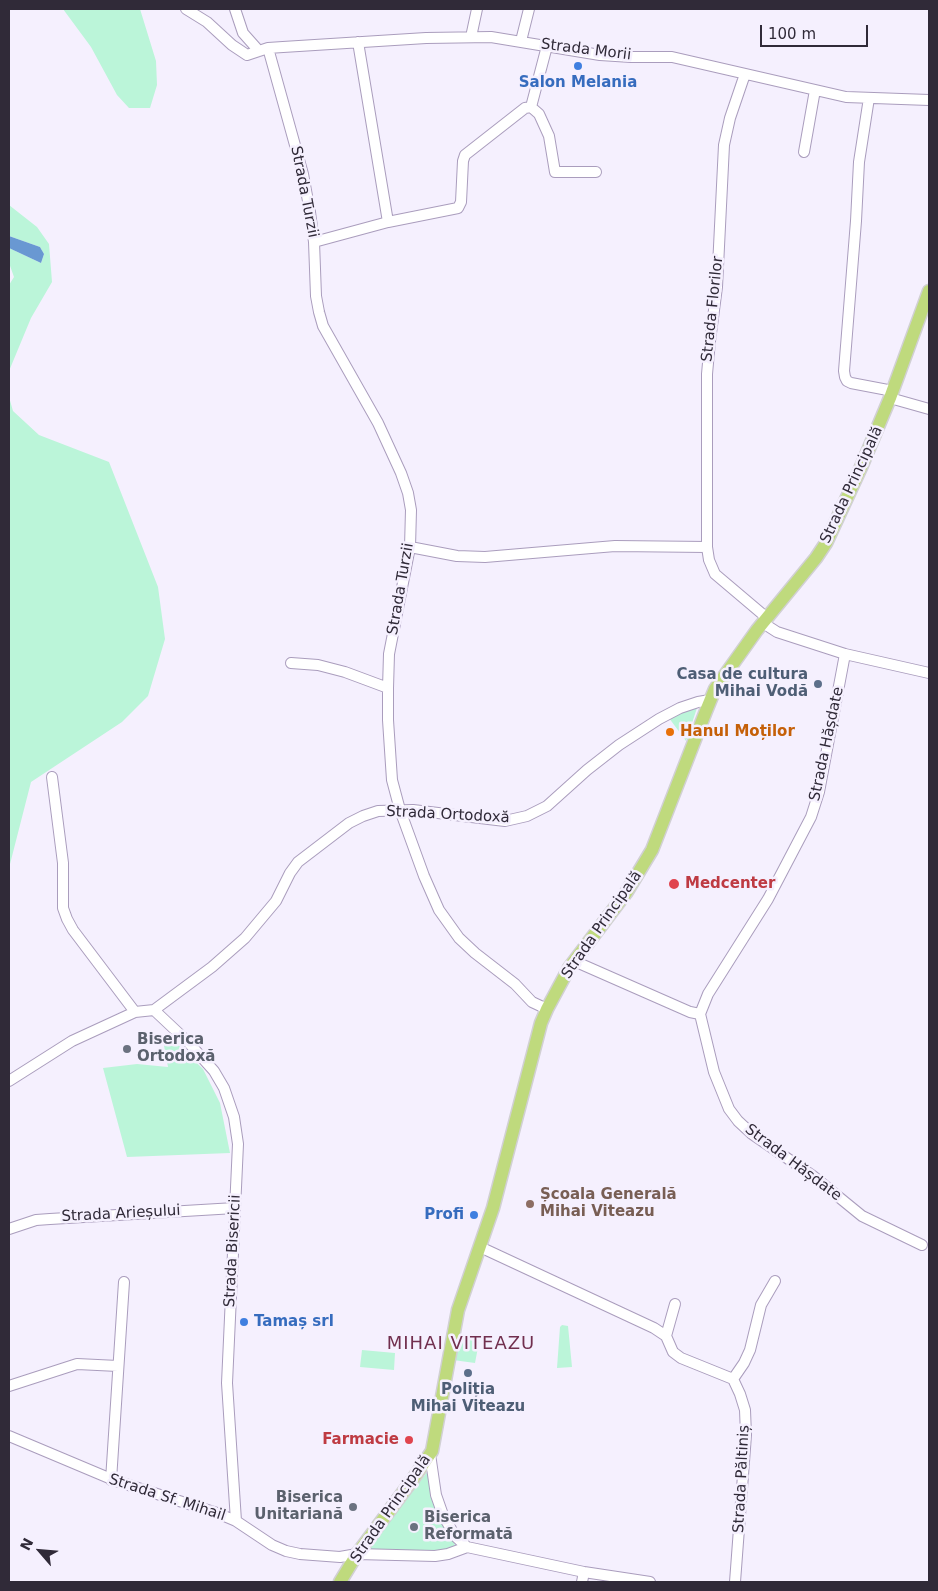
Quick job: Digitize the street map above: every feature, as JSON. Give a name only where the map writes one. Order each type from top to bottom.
[{"type":"main road","name":"Strada Principală","points":[[340,1582],[357,1554],[430,1454],[434,1443],[458,1310],[480,1247],[512,1136],[541,1023],[547,1009],[574,961],[626,893],[652,850],[710,700],[724,676],[765,620],[816,558],[826,542],[892,395],[929,291]]},
{"type":"street","name":"Strada Morii","points":[[186,9],[207,22],[232,45],[248,55],[264,49],[358,42],[491,37],[600,55],[672,57],[846,97],[929,100]]},
{"type":"street","points":[[235,9],[243,33],[264,49]]},
{"type":"street","points":[[471,37],[477,9]]},
{"type":"street","points":[[521,41],[529,9]]},
{"type":"street","points":[[358,42],[388,222]]},
{"type":"street","points":[[531,106],[547,46]]},
{"type":"street","name":"Strada Turzii","points":[[264,49],[303,174],[314,242],[316,296],[319,312],[324,326],[378,423],[408,493],[411,510],[410,546],[390,654],[388,688],[392,780],[400,810],[424,876],[439,910],[459,938],[514,984],[532,1002],[547,1009]]},
{"type":"street","name":"Strada Florilor","points":[[745,74],[730,118],[724,145],[717,287],[707,374],[707,547],[709,560],[716,574],[777,632],[845,654],[929,673]]},
{"type":"street","points":[[804,152],[815,90]]},
{"type":"street","points":[[868,98],[859,162],[845,377],[851,383],[892,395],[929,410]]},
{"type":"street","points":[[314,242],[388,222],[458,208],[461,202],[465,155],[525,108],[531,106]]},
{"type":"street","points":[[531,106],[539,114],[550,136],[555,172],[596,172]]},
{"type":"street","points":[[410,546],[457,556],[485,557],[615,546],[707,547]]},
{"type":"street","name":"Strada Hășdate","points":[[845,654],[820,792],[810,818],[768,899],[708,994],[700,1014],[714,1072],[729,1109],[738,1121],[752,1134],[813,1176],[862,1216],[922,1245]]},
{"type":"street","points":[[291,663],[318,665],[345,672],[388,688]]},
{"type":"street","name":"Strada Ortodoxă","points":[[9,1081],[72,1041],[135,1012],[154,1010],[212,968],[245,938],[276,901],[290,873],[298,862],[349,823],[378,811],[400,810],[505,820],[527,816],[547,806],[587,770],[619,745],[659,718],[680,708],[710,700]]},
{"type":"street","points":[[52,777],[63,863],[63,908],[73,930],[135,1012]]},
{"type":"street","points":[[574,961],[690,1012],[700,1014]]},
{"type":"street","name":"Strada Bisericii","points":[[154,1010],[188,1042],[214,1072],[224,1088],[234,1117],[238,1144],[227,1383],[236,1521]]},
{"type":"street","name":"Strada Arieșului","points":[[9,1229],[36,1220],[235,1208]]},
{"type":"street","points":[[480,1247],[654,1328],[666,1336],[673,1352],[681,1358],[733,1379],[750,1350],[761,1305],[775,1281]]},
{"type":"street","points":[[111,1480],[124,1282]]},
{"type":"street","points":[[666,1336],[675,1304]]},
{"type":"street","points":[[9,1386],[77,1364],[118,1366]]},
{"type":"street","name":"Strada Păltiniș","points":[[733,1379],[745,1410],[746,1434],[735,1582]]},
{"type":"street","name":"Strada Sf. Mihail","points":[[9,1436],[111,1480],[217,1513],[236,1521],[272,1545],[286,1551],[340,1557],[357,1554],[442,1555],[467,1548],[583,1577],[650,1582]]},
{"type":"street","points":[[430,1454],[436,1495],[443,1515],[455,1536],[467,1548]]},
{"type":"green space","points":[[63,9],[140,9],[156,61],[157,85],[150,108],[129,108],[117,95],[91,47]]},
{"type":"green space","points":[[9,205],[37,227],[49,244],[52,282],[31,318],[9,371],[9,285],[14,277],[9,263],[9,248],[41,263],[44,254],[40,247],[9,236]]},
{"type":"green space","points":[[9,397],[13,411],[39,435],[109,462],[158,587],[165,639],[148,696],[122,722],[31,782],[9,868]]},
{"type":"green space","points":[[697,708],[686,741],[669,718],[682,710]]},
{"type":"green space","points":[[162,1035],[171,1038],[203,1069],[220,1103],[230,1153],[127,1157],[103,1068],[137,1064],[168,1067]]},
{"type":"green space","points":[[562,1325],[568,1326],[572,1367],[557,1368],[560,1327]]},
{"type":"green space","points":[[458,1338],[479,1342],[475,1363],[453,1360]]},
{"type":"green space","points":[[362,1350],[395,1353],[394,1370],[360,1367]]},
{"type":"green space","points":[[428,1471],[438,1510],[455,1545],[452,1551],[364,1552]]},
{"type":"water","points":[[9,236],[40,247],[44,254],[41,263],[9,248]]},
{"type":"place","name":"Salon Melania","points":[[578,66]]},
{"type":"place","name":"Casa de cultura Mihai Vodă","points":[[818,684]]},
{"type":"place","name":"Hanul Moților","points":[[670,732]]},
{"type":"place","name":"Medcenter","points":[[674,884]]},
{"type":"place","name":"Biserica Ortodoxă","points":[[127,1049]]},
{"type":"place","name":"Școala Generală Mihai Viteazu","points":[[530,1204]]},
{"type":"place","name":"Profi","points":[[474,1215]]},
{"type":"place","name":"Tamaș srl","points":[[244,1322]]},
{"type":"place","name":"Poliția Mihai Viteazu","points":[[468,1373]]},
{"type":"place","name":"Farmacie","points":[[409,1440]]},
{"type":"place","name":"Biserica Unitariană","points":[[353,1507]]},
{"type":"place","name":"Biserica Reformată","points":[[414,1527]]},
{"type":"district","name":"MIHAI VITEAZU","points":[[461,1344]]}]
